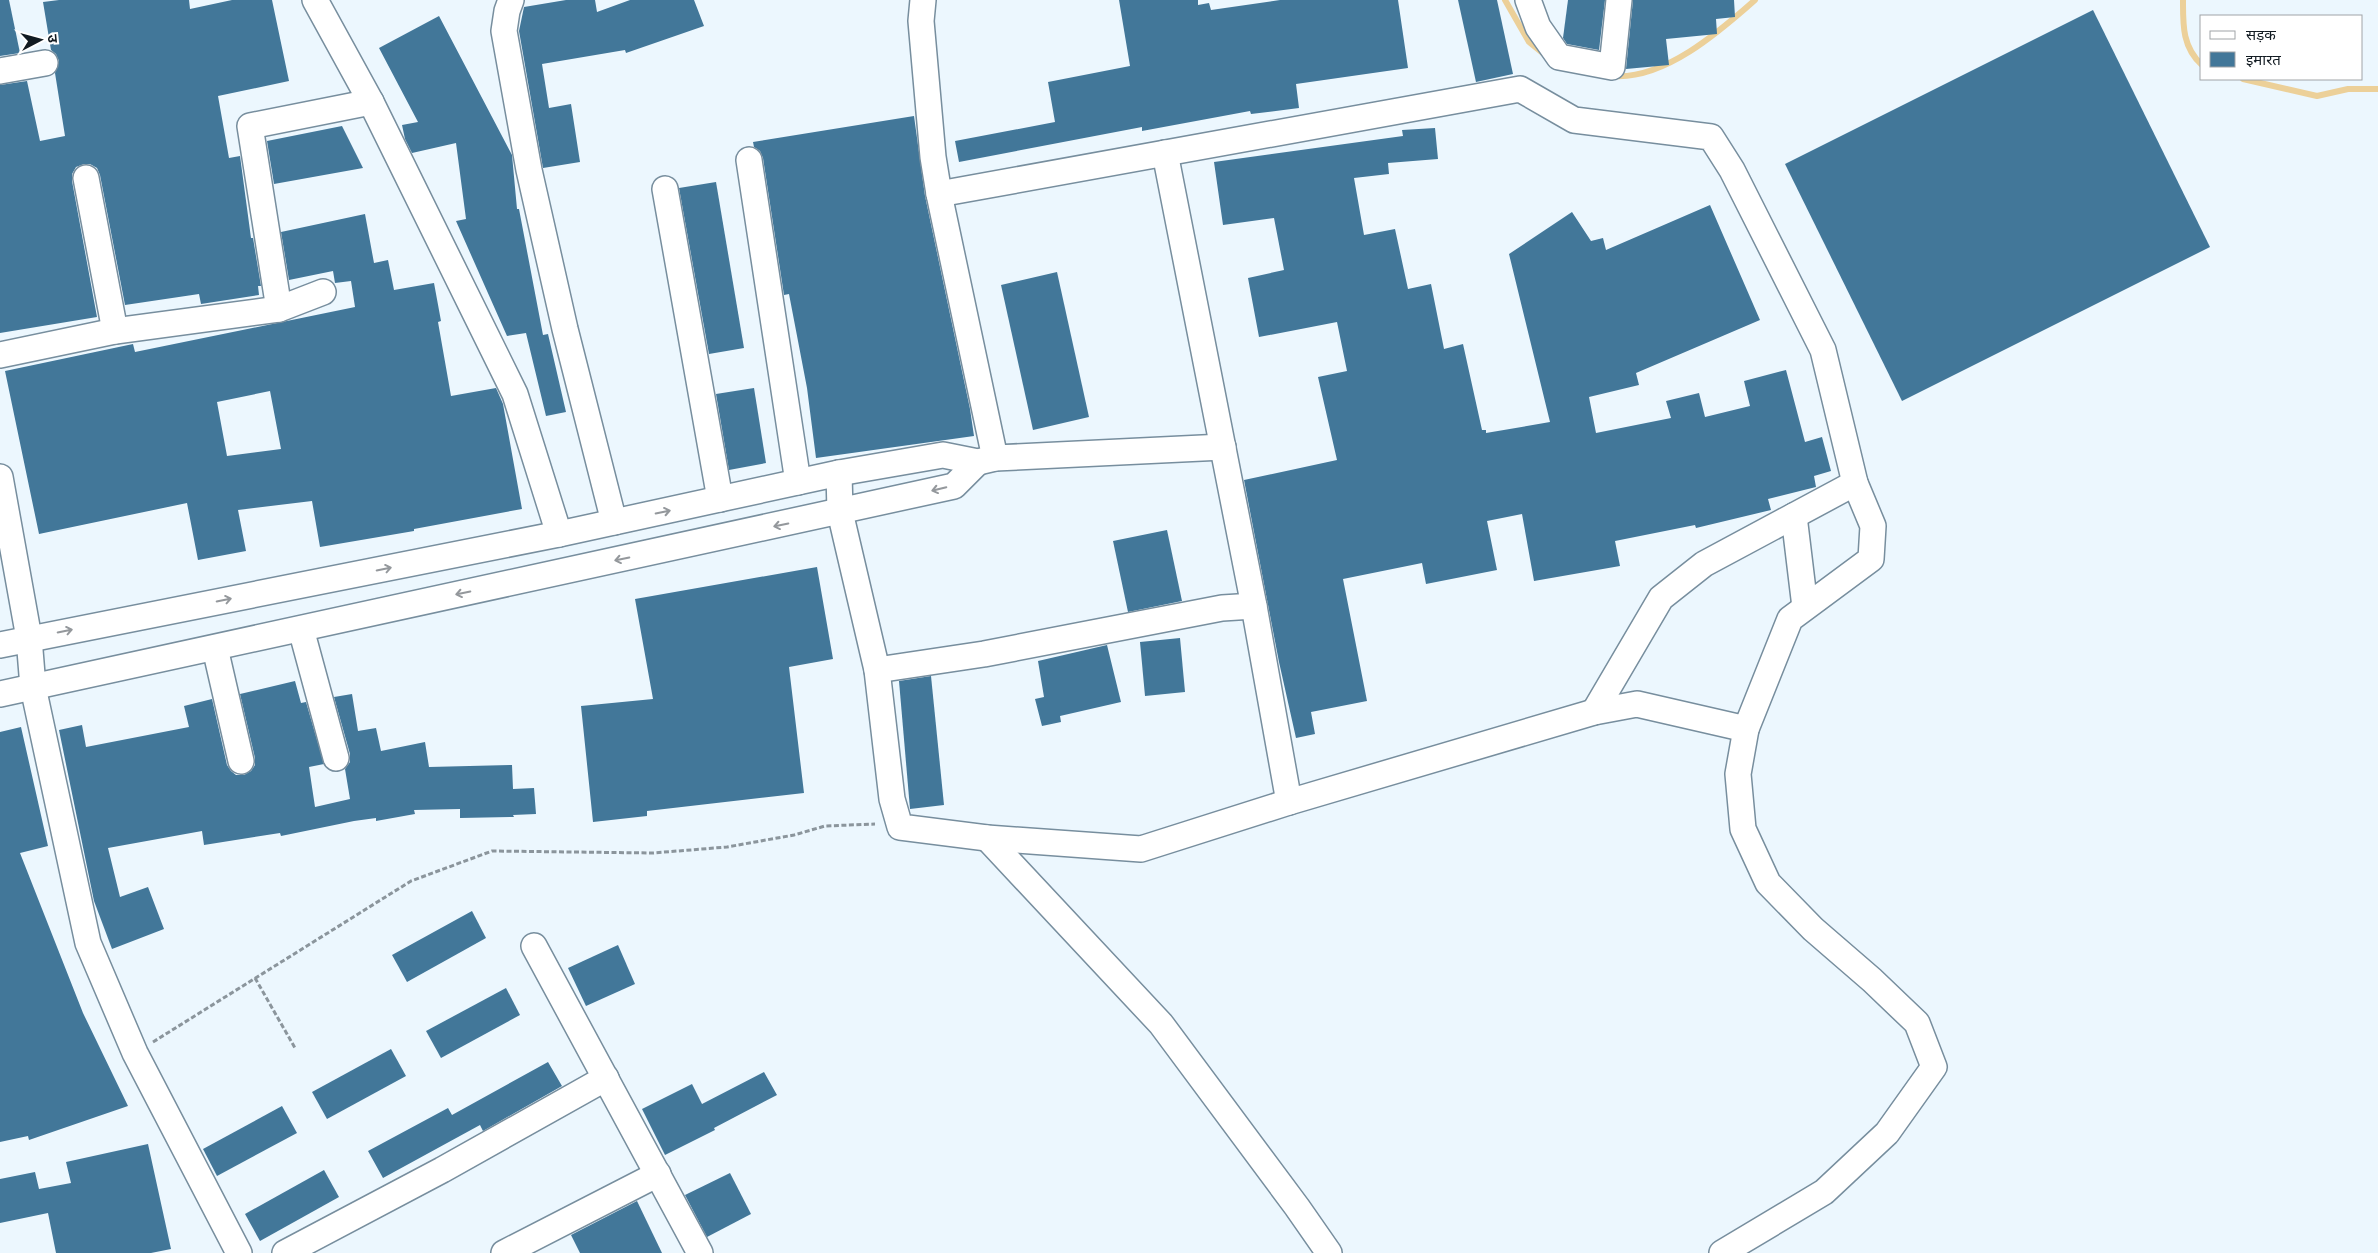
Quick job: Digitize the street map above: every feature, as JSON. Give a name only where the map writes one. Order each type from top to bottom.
[{"type":"street","points":[[315,0],[370,102],[515,394],[559,534]]},
{"type":"street","points":[[511,0],[504,31],[529,170],[565,329],[614,522]]},
{"type":"street","points":[[924,0],[922,21],[933,157],[986,460]]},
{"type":"street","points":[[1528,0],[1538,27],[1559,57],[1612,67],[1619,0]]},
{"type":"street","points":[[0,71],[45,63]]},
{"type":"street","points":[[939,194],[1520,89],[1574,120],[1711,136],[1732,170],[1823,350],[1855,484],[1873,526],[1871,559],[1790,619],[1746,728],[1738,774],[1743,829],[1768,883],[1812,929],[1872,980],[1917,1023],[1934,1066],[1887,1133],[1824,1192],[1722,1253]]},
{"type":"street","points":[[279,309],[250,126],[370,102]]},
{"type":"street","points":[[1165,153],[1254,606],[1289,802]]},
{"type":"street","points":[[749,160],[798,482]]},
{"type":"street","points":[[86,178],[116,331]]},
{"type":"street","points":[[665,189],[720,499]]},
{"type":"street","points":[[0,355],[116,331],[279,309],[324,292]]},
{"type":"street","points":[[0,644],[559,534],[839,473],[943,455],[986,460],[1223,447]]},
{"type":"street","points":[[0,694],[954,486],[986,460]]},
{"type":"street","points":[[839,473],[840,512],[878,670],[892,799],[900,827],[988,838],[1141,849],[1289,802],[1594,712],[1637,704],[1746,728]]},
{"type":"street","points":[[0,477],[29,638],[33,687],[88,943],[134,1053],[230,1251]]},
{"type":"street","points":[[1594,712],[1661,598],[1704,564],[1855,484]]},
{"type":"street","points":[[1794,516],[1805,607]]},
{"type":"street","points":[[878,670],[1002,651],[1222,608],[1254,606]]},
{"type":"street","points":[[301,629],[336,758]]},
{"type":"street","points":[[215,648],[241,760]]},
{"type":"street","points":[[988,838],[1161,1024],[1329,1253]]},
{"type":"street","points":[[534,946],[700,1253]]},
{"type":"street","points":[[285,1253],[442,1170],[606,1078]]},
{"type":"street","points":[[504,1253],[658,1174]]},
{"type":"path","points":[[134,1053],[411,881],[492,851],[653,853],[727,847],[794,835],[825,826],[866,823],[900,827]]},
{"type":"path","points":[[254,978],[294,1048]]},
{"type":"building","points":[[0,0],[9,0],[20,53],[0,56]]},
{"type":"building","points":[[59,0],[189,0],[190,9],[232,0],[272,0],[289,81],[218,96],[229,158],[240,156],[251,238],[253,238],[261,286],[258,286],[259,295],[201,304],[199,294],[125,305],[100,175],[97,168],[90,164],[84,164],[76,167],[72,174],[72,181],[97,317],[0,333],[0,85],[27,81],[40,141],[65,136],[55,73],[59,61],[56,54],[51,50],[43,2]]},
{"type":"building","points":[[566,0],[595,0],[597,12],[630,0],[694,0],[704,26],[626,53],[625,50],[542,64],[549,108],[571,104],[580,162],[543,168],[519,31],[524,7]]},
{"type":"building","points":[[1119,0],[1198,0],[1198,5],[1209,3],[1211,10],[1280,0],[1398,0],[1408,68],[1296,84],[1299,108],[1251,114],[1250,111],[1142,131],[1142,127],[959,162],[955,141],[1055,122],[1048,82],[1130,66]]},
{"type":"building","points":[[1458,0],[1497,0],[1513,74],[1476,82]]},
{"type":"building","points":[[1568,0],[1605,0],[1599,50],[1567,44],[1563,38]]},
{"type":"building","points":[[1633,0],[1734,0],[1735,17],[1716,19],[1717,34],[1666,39],[1669,65],[1626,69]]},
{"type":"building","points":[[2093,10],[2210,247],[1902,401],[1785,164]]},
{"type":"building","points":[[439,16],[512,155],[517,209],[519,209],[543,335],[548,334],[566,412],[546,416],[526,333],[507,336],[456,221],[466,219],[456,143],[412,153],[405,139],[402,125],[418,122],[379,48]]},
{"type":"building","points":[[914,116],[925,196],[974,436],[816,458],[807,388],[789,294],[784,295],[763,158],[760,151],[754,147],[753,142]]},
{"type":"building","points":[[342,126],[363,168],[274,184],[267,141]]},
{"type":"building","points":[[1435,128],[1438,159],[1388,163],[1389,174],[1354,178],[1364,235],[1395,229],[1408,289],[1431,284],[1444,349],[1463,344],[1482,430],[1486,430],[1486,433],[1550,422],[1509,254],[1572,212],[1591,241],[1603,238],[1606,250],[1710,205],[1760,320],[1636,373],[1639,385],[1589,397],[1596,433],[1671,418],[1666,401],[1699,393],[1705,417],[1750,406],[1744,381],[1786,370],[1805,442],[1822,437],[1831,471],[1814,476],[1816,487],[1768,499],[1771,510],[1696,528],[1695,525],[1615,541],[1620,566],[1534,581],[1522,514],[1487,521],[1497,570],[1426,584],[1422,563],[1343,579],[1367,701],[1311,712],[1315,734],[1296,738],[1279,662],[1244,480],[1337,460],[1318,377],[1347,371],[1337,322],[1259,337],[1248,278],[1284,270],[1274,218],[1223,225],[1214,162],[1403,136],[1402,130]]},
{"type":"building","points":[[716,182],[744,348],[709,354],[679,188]]},
{"type":"building","points":[[365,214],[374,263],[388,260],[394,290],[434,283],[441,321],[438,322],[451,396],[496,388],[503,404],[522,509],[414,529],[414,531],[320,547],[312,501],[238,510],[246,551],[198,560],[187,503],[39,534],[5,371],[133,344],[135,352],[355,307],[351,281],[335,283],[333,271],[289,280],[281,232]],"holes":[[[270,391],[281,449],[227,456],[217,402]]]},
{"type":"building","points":[[1057,272],[1089,417],[1033,430],[1001,285]]},
{"type":"building","points":[[754,388],[766,463],[729,470],[716,394]]},
{"type":"building","points":[[1167,530],[1182,601],[1128,612],[1113,541]]},
{"type":"building","points":[[817,567],[833,659],[789,667],[804,793],[647,811],[647,816],[593,822],[581,706],[653,699],[635,599]]},
{"type":"building","points":[[1180,638],[1185,692],[1145,696],[1140,642]]},
{"type":"building","points":[[1107,645],[1121,702],[1060,716],[1061,722],[1042,726],[1035,699],[1044,697],[1038,661]]},
{"type":"building","points":[[931,676],[944,805],[910,809],[899,681]]},
{"type":"building","points":[[295,681],[301,703],[306,702],[324,764],[309,767],[315,807],[350,799],[345,769],[350,762],[350,754],[334,697],[352,694],[358,731],[376,728],[381,751],[425,742],[429,767],[512,765],[513,789],[534,788],[536,814],[513,815],[514,817],[460,818],[460,809],[414,810],[415,814],[376,821],[376,818],[354,821],[281,836],[280,833],[204,845],[202,831],[108,848],[120,897],[148,887],[164,929],[112,949],[94,901],[59,730],[82,725],[86,747],[189,727],[184,706],[212,699],[227,765],[236,775],[244,775],[251,771],[255,765],[255,758],[240,694]]},
{"type":"building","points":[[21,727],[48,846],[20,853],[83,1013],[128,1106],[29,1140],[28,1136],[0,1142],[0,732]]},
{"type":"building","points":[[472,911],[486,938],[407,982],[392,955]]},
{"type":"building","points":[[618,945],[635,984],[586,1006],[568,968]]},
{"type":"building","points":[[506,988],[520,1015],[441,1058],[426,1031]]},
{"type":"building","points":[[391,1049],[406,1076],[327,1119],[312,1092]]},
{"type":"building","points":[[548,1062],[562,1086],[483,1131],[480,1125],[383,1178],[368,1151],[448,1108],[452,1115]]},
{"type":"building","points":[[764,1072],[777,1095],[714,1128],[715,1130],[665,1155],[642,1109],[692,1084],[702,1104]]},
{"type":"building","points":[[282,1106],[297,1133],[217,1176],[203,1149]]},
{"type":"building","points":[[148,1144],[171,1249],[151,1253],[56,1253],[48,1213],[0,1223],[0,1179],[35,1172],[39,1189],[71,1183],[66,1162]]},
{"type":"building","points":[[324,1170],[339,1197],[260,1241],[245,1214]]},
{"type":"building","points":[[730,1173],[751,1214],[707,1237],[685,1195]]},
{"type":"building","points":[[637,1201],[662,1253],[580,1253],[571,1235]]},
{"type":"waterway","points":[[1505,0],[1529,42],[1545,55]]},
{"type":"waterway","points":[[1613,76],[1632,75],[1652,70],[1690,52],[1725,26],[1755,0]]},
{"type":"waterway","points":[[2183,0],[2187,43],[2200,63]]},
{"type":"waterway","points":[[2247,80],[2317,96],[2348,89],[2378,89]]}]
